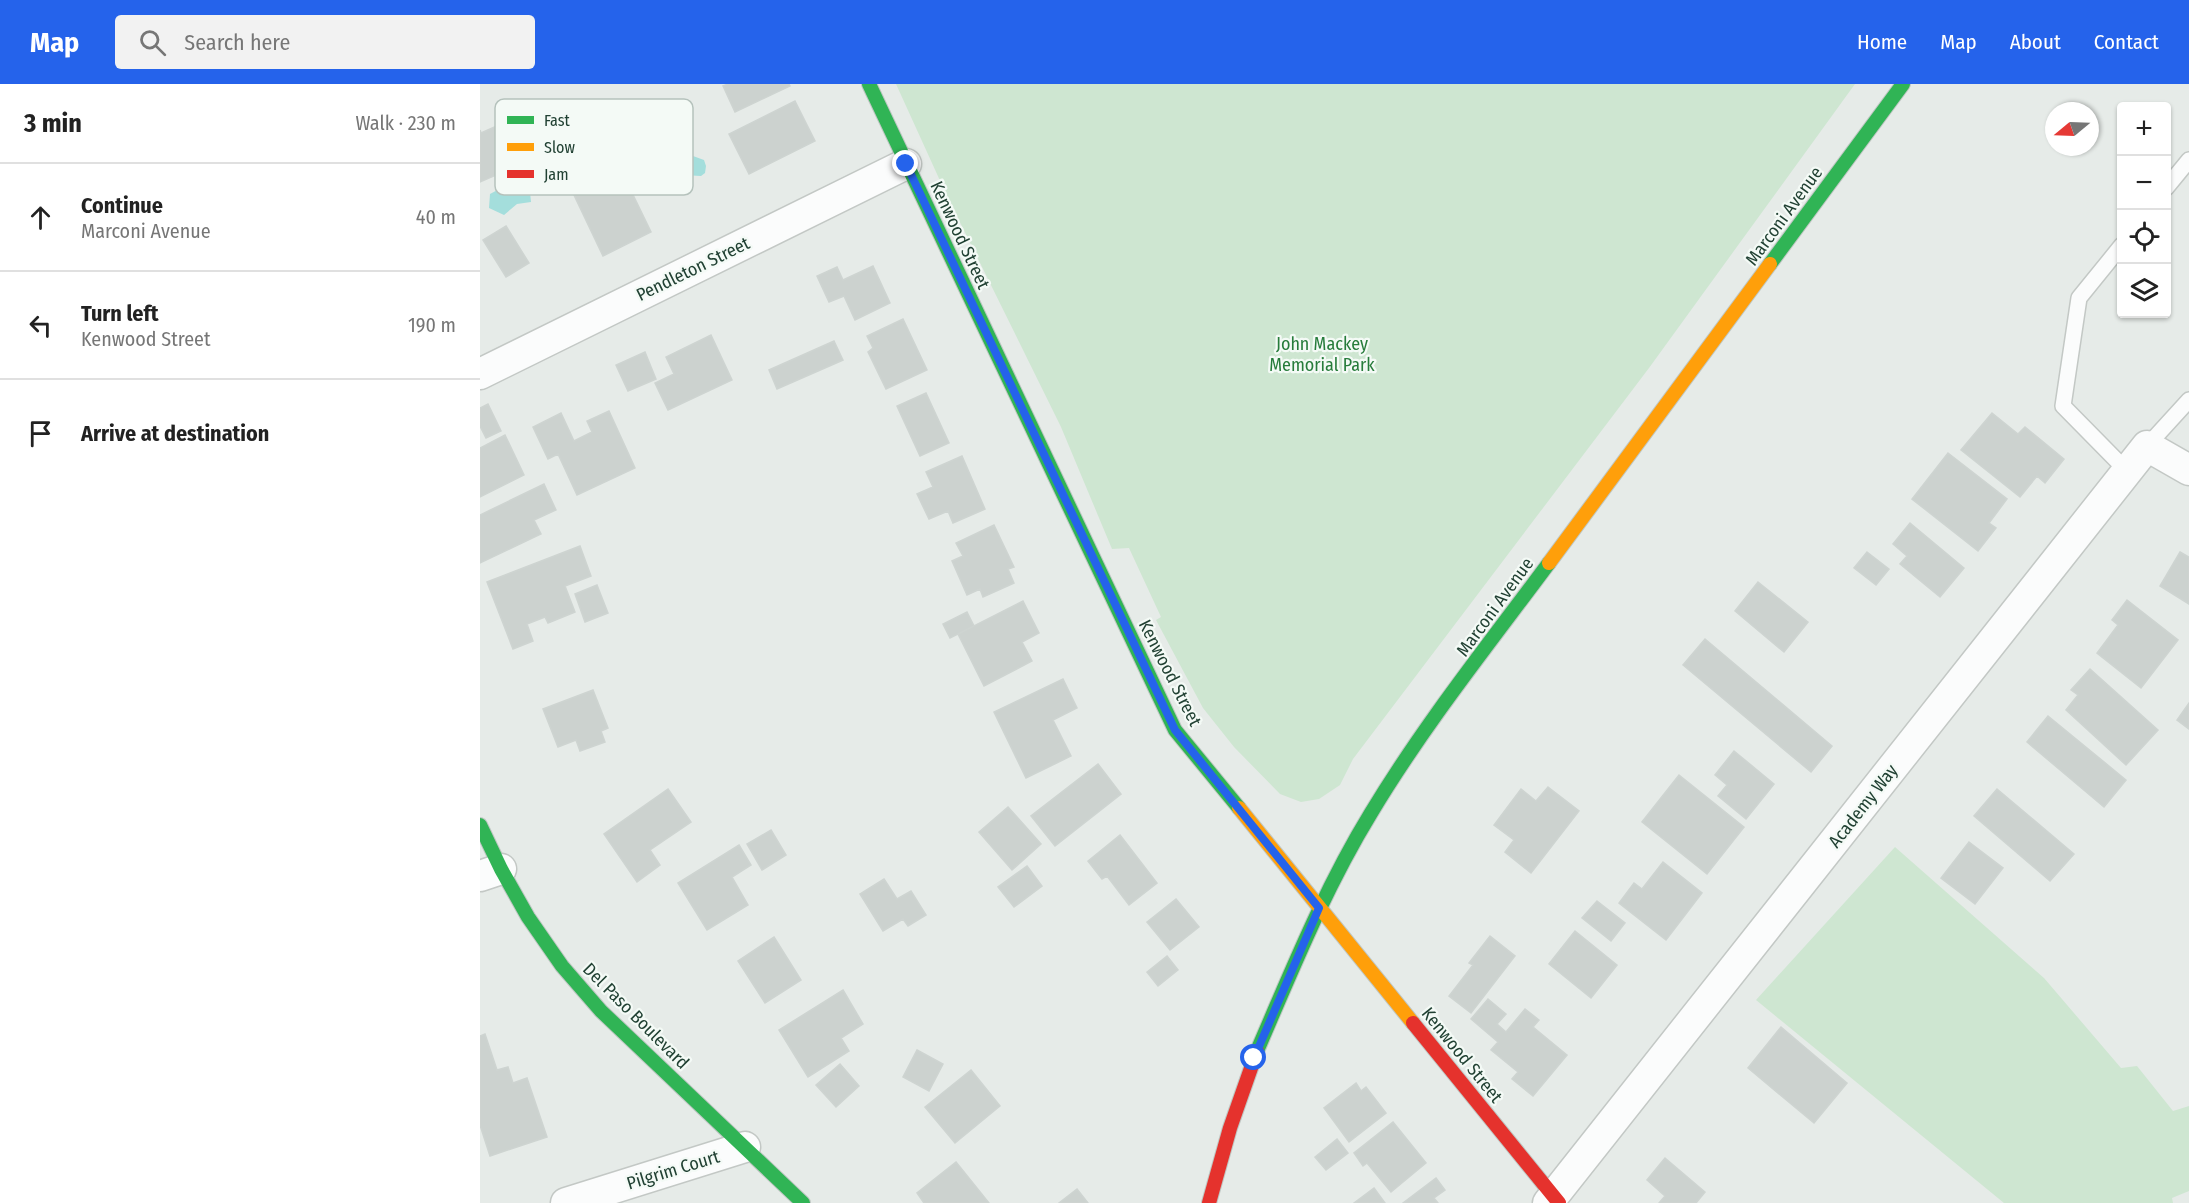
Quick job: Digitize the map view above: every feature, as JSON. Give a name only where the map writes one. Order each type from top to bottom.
[{"type":"street","name":"Kenwood Street","points":[[869,84],[1175,730],[1553,1201]]},
{"type":"street","name":"Marconi Avenue","points":[[1209,1203],[1230,1128],[1254,1058],[1319,908],[1371,813],[1425,731],[1903,84]]},
{"type":"street","name":"Pendleton Street","points":[[480,374],[906,164]]},
{"type":"street","name":"Academy Way","points":[[1553,1201],[2147,446]]},
{"type":"street","points":[[2147,446],[2189,470]]},
{"type":"street","name":"Del Paso Boulevard","points":[[480,825],[490,873],[533,925],[562,966],[594,1002],[801,1202]]},
{"type":"street","name":"Pilgrim Court","points":[[567,1203],[745,1147]]},
{"type":"lane","points":[[2171,182],[2189,160]]},
{"type":"lane","points":[[2117,250],[2079,298],[2063,406],[2127,471]]},
{"type":"lane","points":[[2147,446],[2189,400]]},
{"type":"green space","name":"John Mackey Memorial Park","points":[[896,84],[1855,84],[1649,368],[1353,759],[1340,785],[1319,799],[1301,802],[1280,794],[1234,747],[1203,708],[1156,620],[1161,617],[1129,548],[1112,549],[1061,427],[947,196]]},
{"type":"green space","points":[[1895,847],[2044,978],[2121,1068],[2137,1066],[2173,1111],[2189,1106],[2189,1191],[2172,1198],[2173,1203],[2004,1203],[1756,1000]]},
{"type":"water","points":[[693,156],[704,160],[705,173],[701,176],[693,176]]},
{"type":"water","points":[[495,191],[495,195],[530,195],[531,202],[517,204],[504,215],[489,208],[490,194]]},
{"type":"building","points":[[728,84],[789,84],[790,86],[735,112],[723,86]]},
{"type":"building","points":[[795,101],[815,141],[749,174],[729,134]]},
{"type":"building","points":[[495,127],[495,176],[480,182],[480,130],[481,133]]},
{"type":"building","points":[[574,195],[633,195],[651,232],[603,256]]},
{"type":"building","points":[[506,226],[529,263],[506,277],[483,240]]},
{"type":"building","points":[[873,266],[890,303],[855,320],[844,296],[829,302],[817,276],[837,267],[843,280]]},
{"type":"building","points":[[903,319],[927,370],[886,389],[868,352],[873,348],[867,336]]},
{"type":"building","points":[[711,335],[732,380],[668,410],[655,383],[674,374],[666,357]]},
{"type":"building","points":[[834,341],[843,360],[777,389],[769,370]]},
{"type":"building","points":[[645,352],[656,379],[628,391],[616,365]]},
{"type":"building","points":[[926,393],[949,443],[920,456],[897,406]]},
{"type":"building","points":[[488,404],[501,431],[486,438],[480,426],[480,408]]},
{"type":"building","points":[[609,411],[635,468],[577,495],[558,454],[548,459],[533,427],[561,413],[574,441],[592,432],[587,421]]},
{"type":"building","points":[[1992,413],[2018,434],[2025,427],[2064,459],[2045,483],[2037,476],[2020,497],[1961,450]]},
{"type":"building","points":[[505,435],[524,475],[480,497],[480,448]]},
{"type":"building","points":[[1948,453],[2007,499],[1989,523],[1996,528],[1978,551],[1912,499]]},
{"type":"building","points":[[962,456],[985,509],[953,523],[948,511],[929,519],[917,494],[933,487],[926,472]]},
{"type":"building","points":[[544,484],[556,510],[534,520],[541,534],[480,563],[480,515]]},
{"type":"building","points":[[1910,523],[1964,568],[1940,597],[1900,564],[1907,556],[1893,544]]},
{"type":"building","points":[[994,525],[1014,567],[1008,569],[1014,583],[983,597],[980,589],[967,595],[952,561],[963,556],[956,543]]},
{"type":"building","points":[[580,546],[591,576],[565,586],[575,612],[548,623],[545,617],[527,624],[533,641],[513,649],[487,582]]},
{"type":"building","points":[[1867,552],[1889,569],[1876,585],[1854,568]]},
{"type":"building","points":[[2180,552],[2189,557],[2189,604],[2160,586]]},
{"type":"building","points":[[1758,582],[1808,622],[1784,652],[1735,611]]},
{"type":"building","points":[[597,585],[608,613],[585,622],[575,594]]},
{"type":"building","points":[[2127,600],[2178,640],[2141,688],[2097,653],[2118,625],[2112,620]]},
{"type":"building","points":[[1023,601],[1039,633],[1022,642],[1032,661],[984,686],[958,634]]},
{"type":"building","points":[[967,612],[974,626],[950,638],[943,624]]},
{"type":"building","points":[[1705,639],[1832,746],[1811,772],[1683,665]]},
{"type":"building","points":[[2090,669],[2158,730],[2126,765],[2066,710],[2078,695],[2071,690]]},
{"type":"building","points":[[1063,679],[1077,708],[1053,720],[1071,756],[1026,778],[994,712]]},
{"type":"building","points":[[593,690],[608,728],[601,731],[605,742],[580,751],[576,740],[558,747],[543,709]]},
{"type":"building","points":[[2189,703],[2189,729],[2177,720]]},
{"type":"building","points":[[2048,716],[2126,780],[2104,807],[2027,742]]},
{"type":"building","points":[[1734,751],[1774,784],[1746,819],[1718,796],[1727,785],[1715,775]]},
{"type":"building","points":[[1098,764],[1121,794],[1055,846],[1031,816]]},
{"type":"building","points":[[1679,775],[1744,827],[1707,874],[1642,822]]},
{"type":"building","points":[[1548,787],[1579,811],[1531,873],[1505,852],[1514,840],[1494,825],[1521,789],[1536,801]]},
{"type":"building","points":[[668,789],[691,822],[650,850],[660,865],[637,882],[604,834]]},
{"type":"building","points":[[1997,789],[2074,854],[2050,881],[1974,816]]},
{"type":"building","points":[[1008,807],[1041,844],[1012,870],[979,832]]},
{"type":"building","points":[[771,830],[786,855],[762,870],[747,844]]},
{"type":"building","points":[[1120,835],[1157,883],[1129,905],[1107,876],[1102,879],[1088,861]]},
{"type":"building","points":[[1969,842],[2003,868],[1975,904],[1941,878]]},
{"type":"building","points":[[739,845],[751,865],[732,877],[748,905],[707,930],[678,883]]},
{"type":"building","points":[[1663,862],[1702,893],[1666,940],[1619,903],[1634,883],[1642,889]]},
{"type":"building","points":[[1027,866],[1042,886],[1014,907],[998,887]]},
{"type":"building","points":[[884,879],[897,899],[911,891],[926,915],[908,926],[903,919],[883,931],[860,894]]},
{"type":"building","points":[[1176,899],[1199,927],[1170,950],[1147,922]]},
{"type":"building","points":[[1597,901],[1625,923],[1611,941],[1582,918]]},
{"type":"building","points":[[1575,931],[1617,965],[1591,998],[1549,964]]},
{"type":"building","points":[[1490,936],[1515,956],[1471,1013],[1449,996],[1473,965],[1469,963]]},
{"type":"building","points":[[774,937],[801,980],[765,1003],[738,961]]},
{"type":"building","points":[[1167,956],[1178,970],[1158,986],[1147,972]]},
{"type":"building","points":[[843,990],[863,1024],[841,1038],[849,1051],[808,1077],[779,1030]]},
{"type":"building","points":[[1488,999],[1506,1014],[1497,1024],[1506,1032],[1525,1009],[1539,1020],[1533,1027],[1567,1055],[1533,1096],[1512,1079],[1518,1072],[1491,1050],[1498,1042],[1471,1019]]},
{"type":"building","points":[[1781,1027],[1847,1083],[1814,1123],[1748,1068]]},
{"type":"building","points":[[485,1034],[497,1070],[508,1067],[513,1083],[527,1078],[547,1137],[490,1156],[480,1125],[480,1036]]},
{"type":"building","points":[[917,1050],[943,1064],[929,1091],[903,1077]]},
{"type":"building","points":[[840,1064],[859,1086],[836,1107],[816,1085]]},
{"type":"building","points":[[971,1070],[1000,1106],[955,1143],[925,1107]]},
{"type":"building","points":[[1356,1083],[1361,1091],[1366,1087],[1386,1113],[1349,1142],[1324,1108]]},
{"type":"building","points":[[1393,1122],[1426,1163],[1391,1192],[1367,1163],[1363,1166],[1354,1153]]},
{"type":"building","points":[[1337,1139],[1348,1153],[1326,1170],[1315,1157]]},
{"type":"building","points":[[1665,1158],[1705,1192],[1696,1203],[1659,1203],[1665,1196],[1647,1180]]},
{"type":"building","points":[[956,1162],[989,1203],[924,1203],[917,1193]]},
{"type":"building","points":[[1436,1178],[1445,1190],[1434,1198],[1438,1203],[1403,1203]]},
{"type":"building","points":[[1374,1188],[1385,1203],[1354,1203]]},
{"type":"building","points":[[1077,1189],[1088,1203],[1059,1203]]},
{"type":"traffic: fast","points":[[869,84],[1175,730],[1239,808]]},
{"type":"traffic: fast","points":[[1770,264],[1903,84]]},
{"type":"traffic: fast","points":[[1257,1051],[1296,960],[1354,841],[1391,780],[1435,717],[1549,563]]},
{"type":"traffic: fast","points":[[480,825],[528,917],[562,966],[601,1011],[803,1203]]},
{"type":"traffic: slow","points":[[1549,563],[1770,264]]},
{"type":"traffic: slow","points":[[1239,808],[1413,1023]]},
{"type":"traffic: jam","points":[[1413,1023],[1559,1203]]},
{"type":"traffic: jam","points":[[1209,1203],[1230,1128],[1257,1051]]},
{"type":"route","points":[[906,164],[1175,730],[1319,908],[1254,1058]]}]
